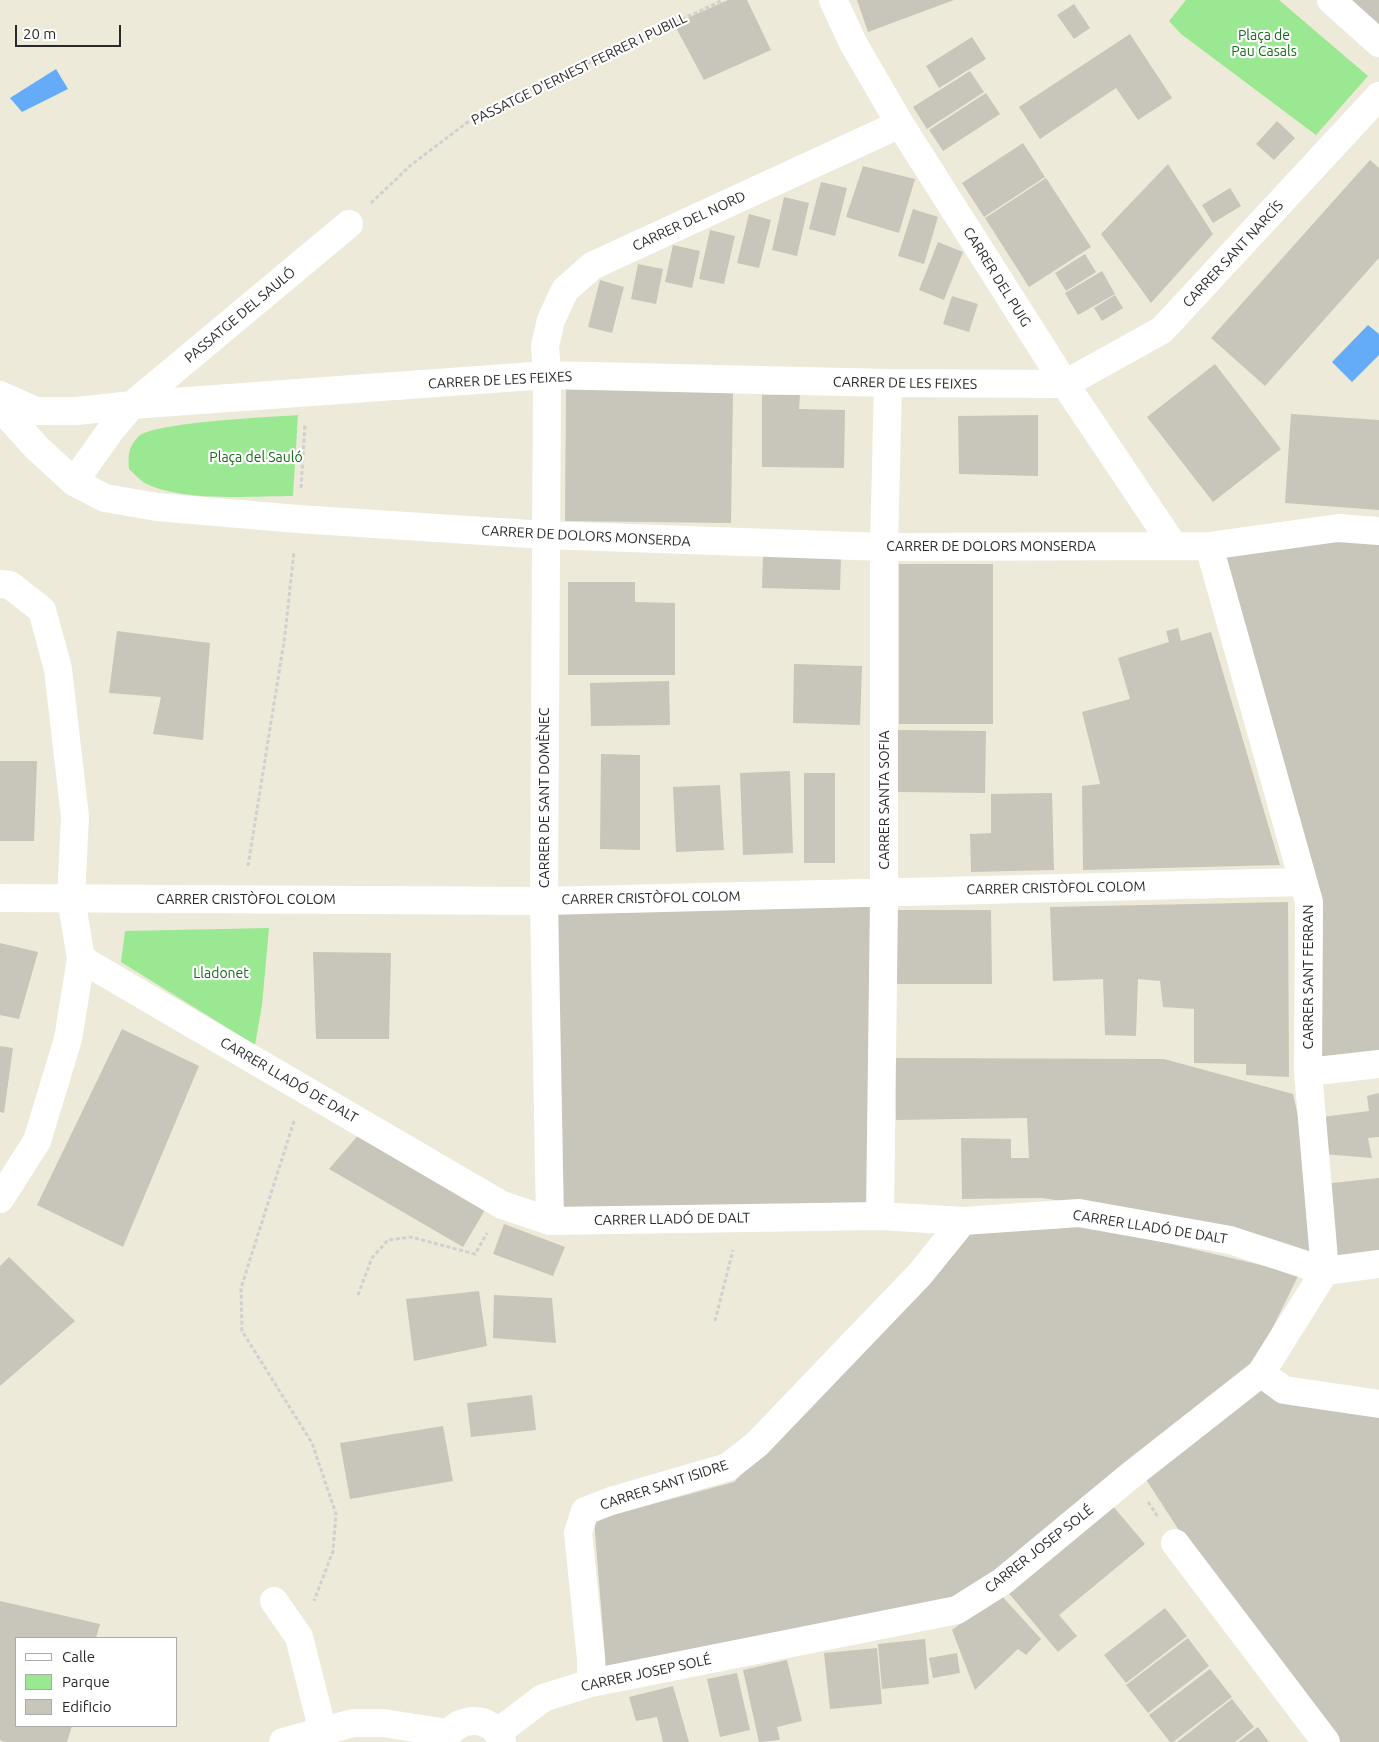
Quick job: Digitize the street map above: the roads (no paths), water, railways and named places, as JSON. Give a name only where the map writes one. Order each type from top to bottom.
[{"type":"street","name":"CARRER DEL PUIG","points":[[833,0],[853,43],[900,124],[1065,384],[1173,546]]},
{"type":"street","points":[[1331,0],[1379,43]]},
{"type":"street","name":"CARRER SANT NARCÍS","points":[[1065,384],[1162,330],[1379,96]]},
{"type":"street","name":"CARRER DEL NORD","points":[[547,375],[545,346],[551,320],[565,290],[592,266],[900,124]]},
{"type":"street","name":"PASSATGE DEL SAULÓ","points":[[132,405],[349,224]]},
{"type":"street","name":"CARRER DE LES FEIXES","points":[[0,395],[36,411],[77,412],[132,405],[547,375],[888,383],[1065,384]]},
{"type":"street","name":"CARRER DE SANT DOMÈNEC","points":[[547,375],[544,901],[550,1221]]},
{"type":"street","name":"CARRER SANTA SOFIA","points":[[880,1216],[884,893],[884,547],[888,383]]},
{"type":"street","points":[[74,482],[113,427],[132,405]]},
{"type":"street","name":"CARRER DE DOLORS MONSERDA","points":[[0,407],[37,448],[74,482],[104,498],[158,507],[298,519],[545,535],[884,547],[1209,546],[1338,528],[1379,531]]},
{"type":"street","name":"CARRER SANT FERRAN","points":[[1209,546],[1309,902],[1308,1072],[1325,1271]]},
{"type":"street","points":[[0,584],[10,585],[42,610],[58,669],[75,817],[71,898],[81,959],[68,1039],[37,1141],[0,1200]]},
{"type":"street","name":"CARRER CRISTÒFOL COLOM","points":[[0,898],[544,901],[1303,882]]},
{"type":"street","name":"CARRER LLADÓ DE DALT","points":[[81,959],[502,1205],[550,1221],[880,1216],[963,1221],[1079,1213],[1230,1240],[1325,1271]]},
{"type":"street","points":[[1308,1072],[1379,1064]]},
{"type":"street","name":"CARRER SANT ISIDRE","points":[[591,1683],[591,1659],[578,1533],[585,1511],[611,1501],[728,1467],[757,1444],[914,1282],[963,1221]]},
{"type":"street","points":[[1325,1271],[1379,1264]]},
{"type":"street","name":"CARRER JOSEP SOLÉ","points":[[500,1737],[543,1698],[591,1683],[957,1610],[1003,1581],[1261,1373],[1325,1271]]},
{"type":"street","points":[[1261,1373],[1284,1390],[1379,1404]]},
{"type":"street","points":[[1175,1543],[1326,1742]]},
{"type":"street","points":[[274,1601],[299,1637],[323,1732]]},
{"type":"street","points":[[283,1742],[353,1723],[383,1723],[446,1737],[458,1724],[476,1720],[488,1724],[500,1737]]},
{"type":"water","points":[[56,69],[68,89],[22,112],[10,98]]},
{"type":"water","points":[[1368,325],[1379,334],[1379,355],[1352,382],[1332,362]]},
{"type":"park label","name":"Plaça de Pau Casals","points":[[1264,43]]},
{"type":"park label","name":"Plaça del Sauló","points":[[256,457]]},
{"type":"park label","name":"Lladonet","points":[[221,973]]}]
